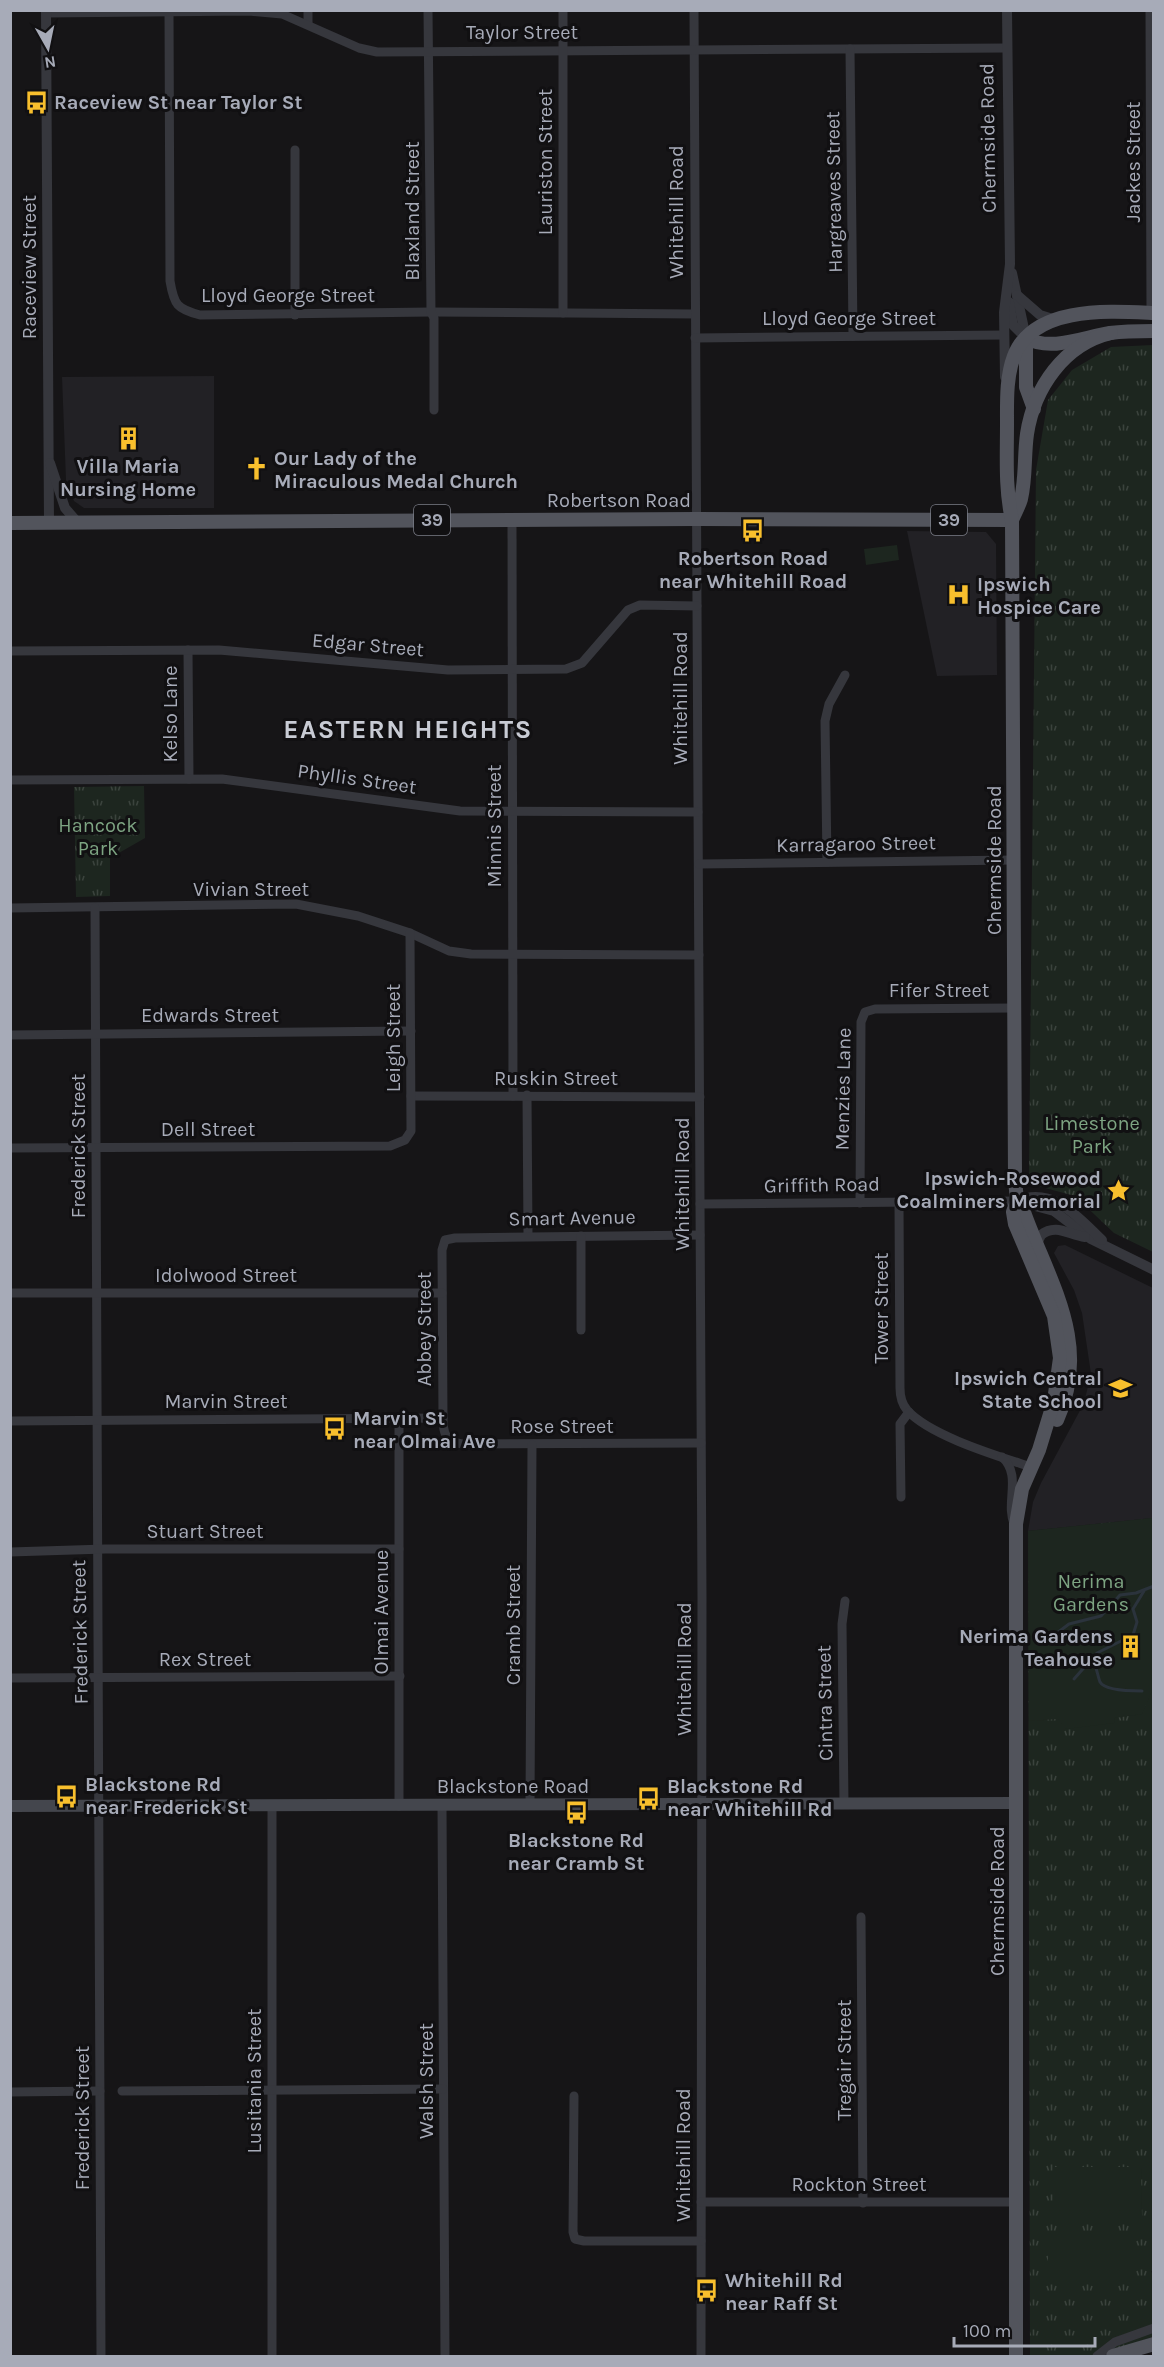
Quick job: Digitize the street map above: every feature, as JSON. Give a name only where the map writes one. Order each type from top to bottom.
[{"type":"main road","points":[[1007,407],[1011,366],[1018,348],[1026,338],[1042,326],[1084,313],[1152,313],[1152,331],[1111,333],[1058,344],[1036,343],[1026,338]]},
{"type":"main road","points":[[1034,411],[1044,385],[1060,363],[1081,345],[1111,333]]},
{"type":"main road","name":"Chermside Road","points":[[1012,520],[1021,500],[1027,434],[1034,411],[1026,387],[1026,338]]},
{"type":"main road","name":"Chermside Road","points":[[1007,407],[1007,497],[1012,520],[1017,1201],[1013,1212],[1015,1224],[1054,1316],[1060,1350],[1057,1393],[1039,1450],[1019,1497],[1016,1528],[1016,2356]]},
{"type":"main road","name":"Robertson Road","points":[[10,523],[697,519],[1012,520]]},
{"type":"main road","name":"Chermside Road","points":[[1017,1201],[1024,1212],[1036,1247],[1063,1309],[1071,1351],[1070,1377],[1063,1406],[1049,1436],[1039,1450]]},
{"type":"main road","name":"Blackstone Road","points":[[10,1806],[1015,1803]]},
{"type":"main road","points":[[1113,2356],[1154,2344]]},
{"type":"street","points":[[308,10],[308,24]]},
{"type":"street","name":"Blaxland Street","points":[[428,10],[430,312],[434,318],[434,410]]},
{"type":"street","name":"Lauriston Street","points":[[562,313],[563,10]]},
{"type":"street","name":"Whitehill Road","points":[[694,10],[700,1097],[701,2356]]},
{"type":"street","name":"Chermside Road","points":[[1007,10],[1011,290],[1004,335],[1007,407]]},
{"type":"street","name":"Jackes Street","points":[[1150,10],[1152,313]]},
{"type":"street","name":"Taylor Street","points":[[46,12],[169,11],[282,14],[359,48],[377,52],[1007,48]]},
{"type":"street","name":"Lloyd George Street","points":[[169,11],[170,281],[173,300],[182,311],[200,315],[430,312],[695,314]]},
{"type":"street","name":"Raceview Street","points":[[46,12],[49,523]]},
{"type":"street","name":"Hargreaves Street","points":[[850,49],[853,336]]},
{"type":"street","points":[[295,150],[295,315]]},
{"type":"street","points":[[1011,290],[1040,315],[1056,320]]},
{"type":"street","name":"Chermside Road","points":[[1011,290],[1026,338]]},
{"type":"street","name":"Lloyd George Street","points":[[695,338],[1004,335]]},
{"type":"street","points":[[48,457],[65,508],[78,523]]},
{"type":"street","name":"Minnis Street","points":[[512,520],[513,1096]]},
{"type":"street","name":"Edgar Street","points":[[10,651],[219,650],[448,670],[566,669],[582,663],[628,610],[640,605],[697,606]]},
{"type":"street","name":"Kelso Lane","points":[[188,650],[189,779]]},
{"type":"street","points":[[827,862],[825,721],[829,704],[845,675]]},
{"type":"street","name":"Phyllis Street","points":[[10,780],[222,779],[460,811],[698,812]]},
{"type":"street","name":"Karragaroo Street","points":[[699,864],[1014,860]]},
{"type":"street","name":"Vivian Street","points":[[10,908],[296,904],[358,916],[410,933],[449,951],[513,954],[699,955]]},
{"type":"street","name":"Frederick Street","points":[[95,908],[101,2356]]},
{"type":"street","name":"Leigh Street","points":[[405,1140],[411,1131],[410,933]]},
{"type":"street","name":"Fifer Street","points":[[865,1012],[875,1009],[1014,1008]]},
{"type":"street","name":"Menzies Lane","points":[[860,1203],[861,1022],[865,1012]]},
{"type":"street","name":"Edwards Street","points":[[10,1035],[411,1031]]},
{"type":"street","points":[[527,1095],[528,1236]]},
{"type":"street","name":"Ruskin Street","points":[[411,1096],[700,1097]]},
{"type":"street","name":"Dell Street","points":[[10,1148],[390,1146],[405,1140]]},
{"type":"street","name":"Griffith Road","points":[[700,1204],[1017,1201],[1036,1197],[1061,1203],[1116,1252]]},
{"type":"street","name":"Griffith Road","points":[[1017,1201],[1054,1211],[1091,1239],[1154,1270]]},
{"type":"street","name":"Tower Street","points":[[899,1203],[900,1388],[903,1402],[909,1412]]},
{"type":"street","points":[[1036,1247],[1040,1236],[1052,1229],[1060,1229],[1091,1239]]},
{"type":"street","name":"Smart Avenue","points":[[445,1240],[528,1236],[700,1235]]},
{"type":"street","points":[[581,1236],[581,1330]]},
{"type":"street","name":"Abbey Street","points":[[443,1418],[442,1250],[445,1240]]},
{"type":"street","name":"Idolwood Street","points":[[10,1293],[442,1293]]},
{"type":"street","points":[[901,1497],[900,1424],[909,1412],[950,1437],[1031,1467]]},
{"type":"street","name":"Olmai Avenue","points":[[399,1418],[399,1806]]},
{"type":"street","name":"Rose Street","points":[[443,1418],[443,1432],[449,1440],[455,1443],[701,1443]]},
{"type":"street","name":"Marvin Street","points":[[10,1421],[443,1418]]},
{"type":"street","name":"Cramb Street","points":[[530,1805],[532,1444]]},
{"type":"street","points":[[1001,1457],[1012,1473],[1010,1510],[1016,1528]]},
{"type":"street","name":"Stuart Street","points":[[10,1552],[399,1549]]},
{"type":"street","name":"Cintra Street","points":[[844,1804],[842,1623],[845,1602]]},
{"type":"street","name":"Rex Street","points":[[10,1678],[400,1676]]},
{"type":"street","name":"Walsh Street","points":[[442,1805],[445,2356]]},
{"type":"street","name":"Lusitania Street","points":[[272,1806],[272,2356]]},
{"type":"street","name":"Tregair Street","points":[[861,1917],[863,2203]]},
{"type":"street","points":[[122,2091],[443,2090]]},
{"type":"street","points":[[10,2092],[100,2091]]},
{"type":"street","points":[[574,2096],[573,2232],[575,2239],[584,2241],[701,2241]]},
{"type":"street","name":"Rockton Street","points":[[701,2202],[1017,2202]]},
{"type":"street","points":[[1097,2356],[1119,2341],[1154,2328]]},
{"type":"shaded area","points":[[214,376],[214,508],[84,508],[74,501],[66,480],[62,377]]},
{"type":"shaded area","name":"Ipswich Hospice Care","points":[[907,531],[986,532],[996,544],[997,675],[937,676]]},
{"type":"shaded area","name":"Ipswich Central State School","points":[[1065,1245],[1153,1288],[1153,1518],[1028,1531],[1033,1502],[1084,1403],[1091,1374],[1082,1313],[1074,1290],[1054,1253],[1058,1246]]},
{"type":"green space","name":"Limestone Park","points":[[1154,345],[1153,1252],[1114,1233],[1075,1196],[1034,1185],[1029,1175],[1036,470],[1048,400],[1072,370],[1111,347]]},
{"type":"green space","points":[[897,545],[899,560],[866,565],[864,549]]},
{"type":"green space","name":"Hancock Park","points":[[144,786],[145,838],[110,858],[110,896],[76,897],[74,787]]},
{"type":"green space","points":[[1153,1518],[1154,2269],[1151,2272],[1154,2273],[1153,2337],[1094,2356],[1030,2356],[1028,1531]]},
{"type":"green space","name":"Nerima Gardens","points":[[1153,1518],[1151,1693],[1142,1714],[1115,1718],[1114,1723],[1066,1729],[1058,1719],[1029,1721],[1028,1531]]},
{"type":"green space","points":[[1053,2167],[1141,2167],[1142,2216],[1053,2216]]},
{"type":"green space","points":[[1048,2232],[1136,2232],[1136,2284],[1048,2284]]},
{"type":"waterway","points":[[1057,1633],[1069,1624],[1101,1616],[1120,1595],[1136,1593],[1154,1586]]},
{"type":"waterway","points":[[1074,1679],[1097,1653],[1133,1635],[1137,1622],[1133,1609],[1144,1591]]},
{"type":"waterway","points":[[1092,1659],[1103,1685],[1119,1690],[1142,1691]]},
{"type":"place","name":"Raceview St near Taylor St","points":[[36,102]]},
{"type":"place","name":"Villa Maria Nursing Home","points":[[128,438]]},
{"type":"place","name":"Our Lady of the Miraculous Medal Church","points":[[256,469]]},
{"type":"place","name":"Robertson Road near Whitehill Road","points":[[753,530]]},
{"type":"place","name":"Ipswich Hospice Care","points":[[959,595]]},
{"type":"place","name":"Ipswich-Rosewood Coalminers Memorial","points":[[1119,1190]]},
{"type":"place","name":"Ipswich Central State School","points":[[1120,1389]]},
{"type":"place","name":"Marvin St near Olmai Ave","points":[[335,1429]]},
{"type":"place","name":"Nerima Gardens Teahouse","points":[[1131,1647]]},
{"type":"place","name":"Blackstone Rd near Frederick St","points":[[67,1796]]},
{"type":"place","name":"Blackstone Rd near Whitehill Rd","points":[[649,1798]]},
{"type":"place","name":"Blackstone Rd near Cramb St","points":[[576,1812]]},
{"type":"place","name":"Whitehill Rd near Raff St","points":[[707,2291]]},
{"type":"district","name":"EASTERN HEIGHTS","points":[[408,729]]}]
